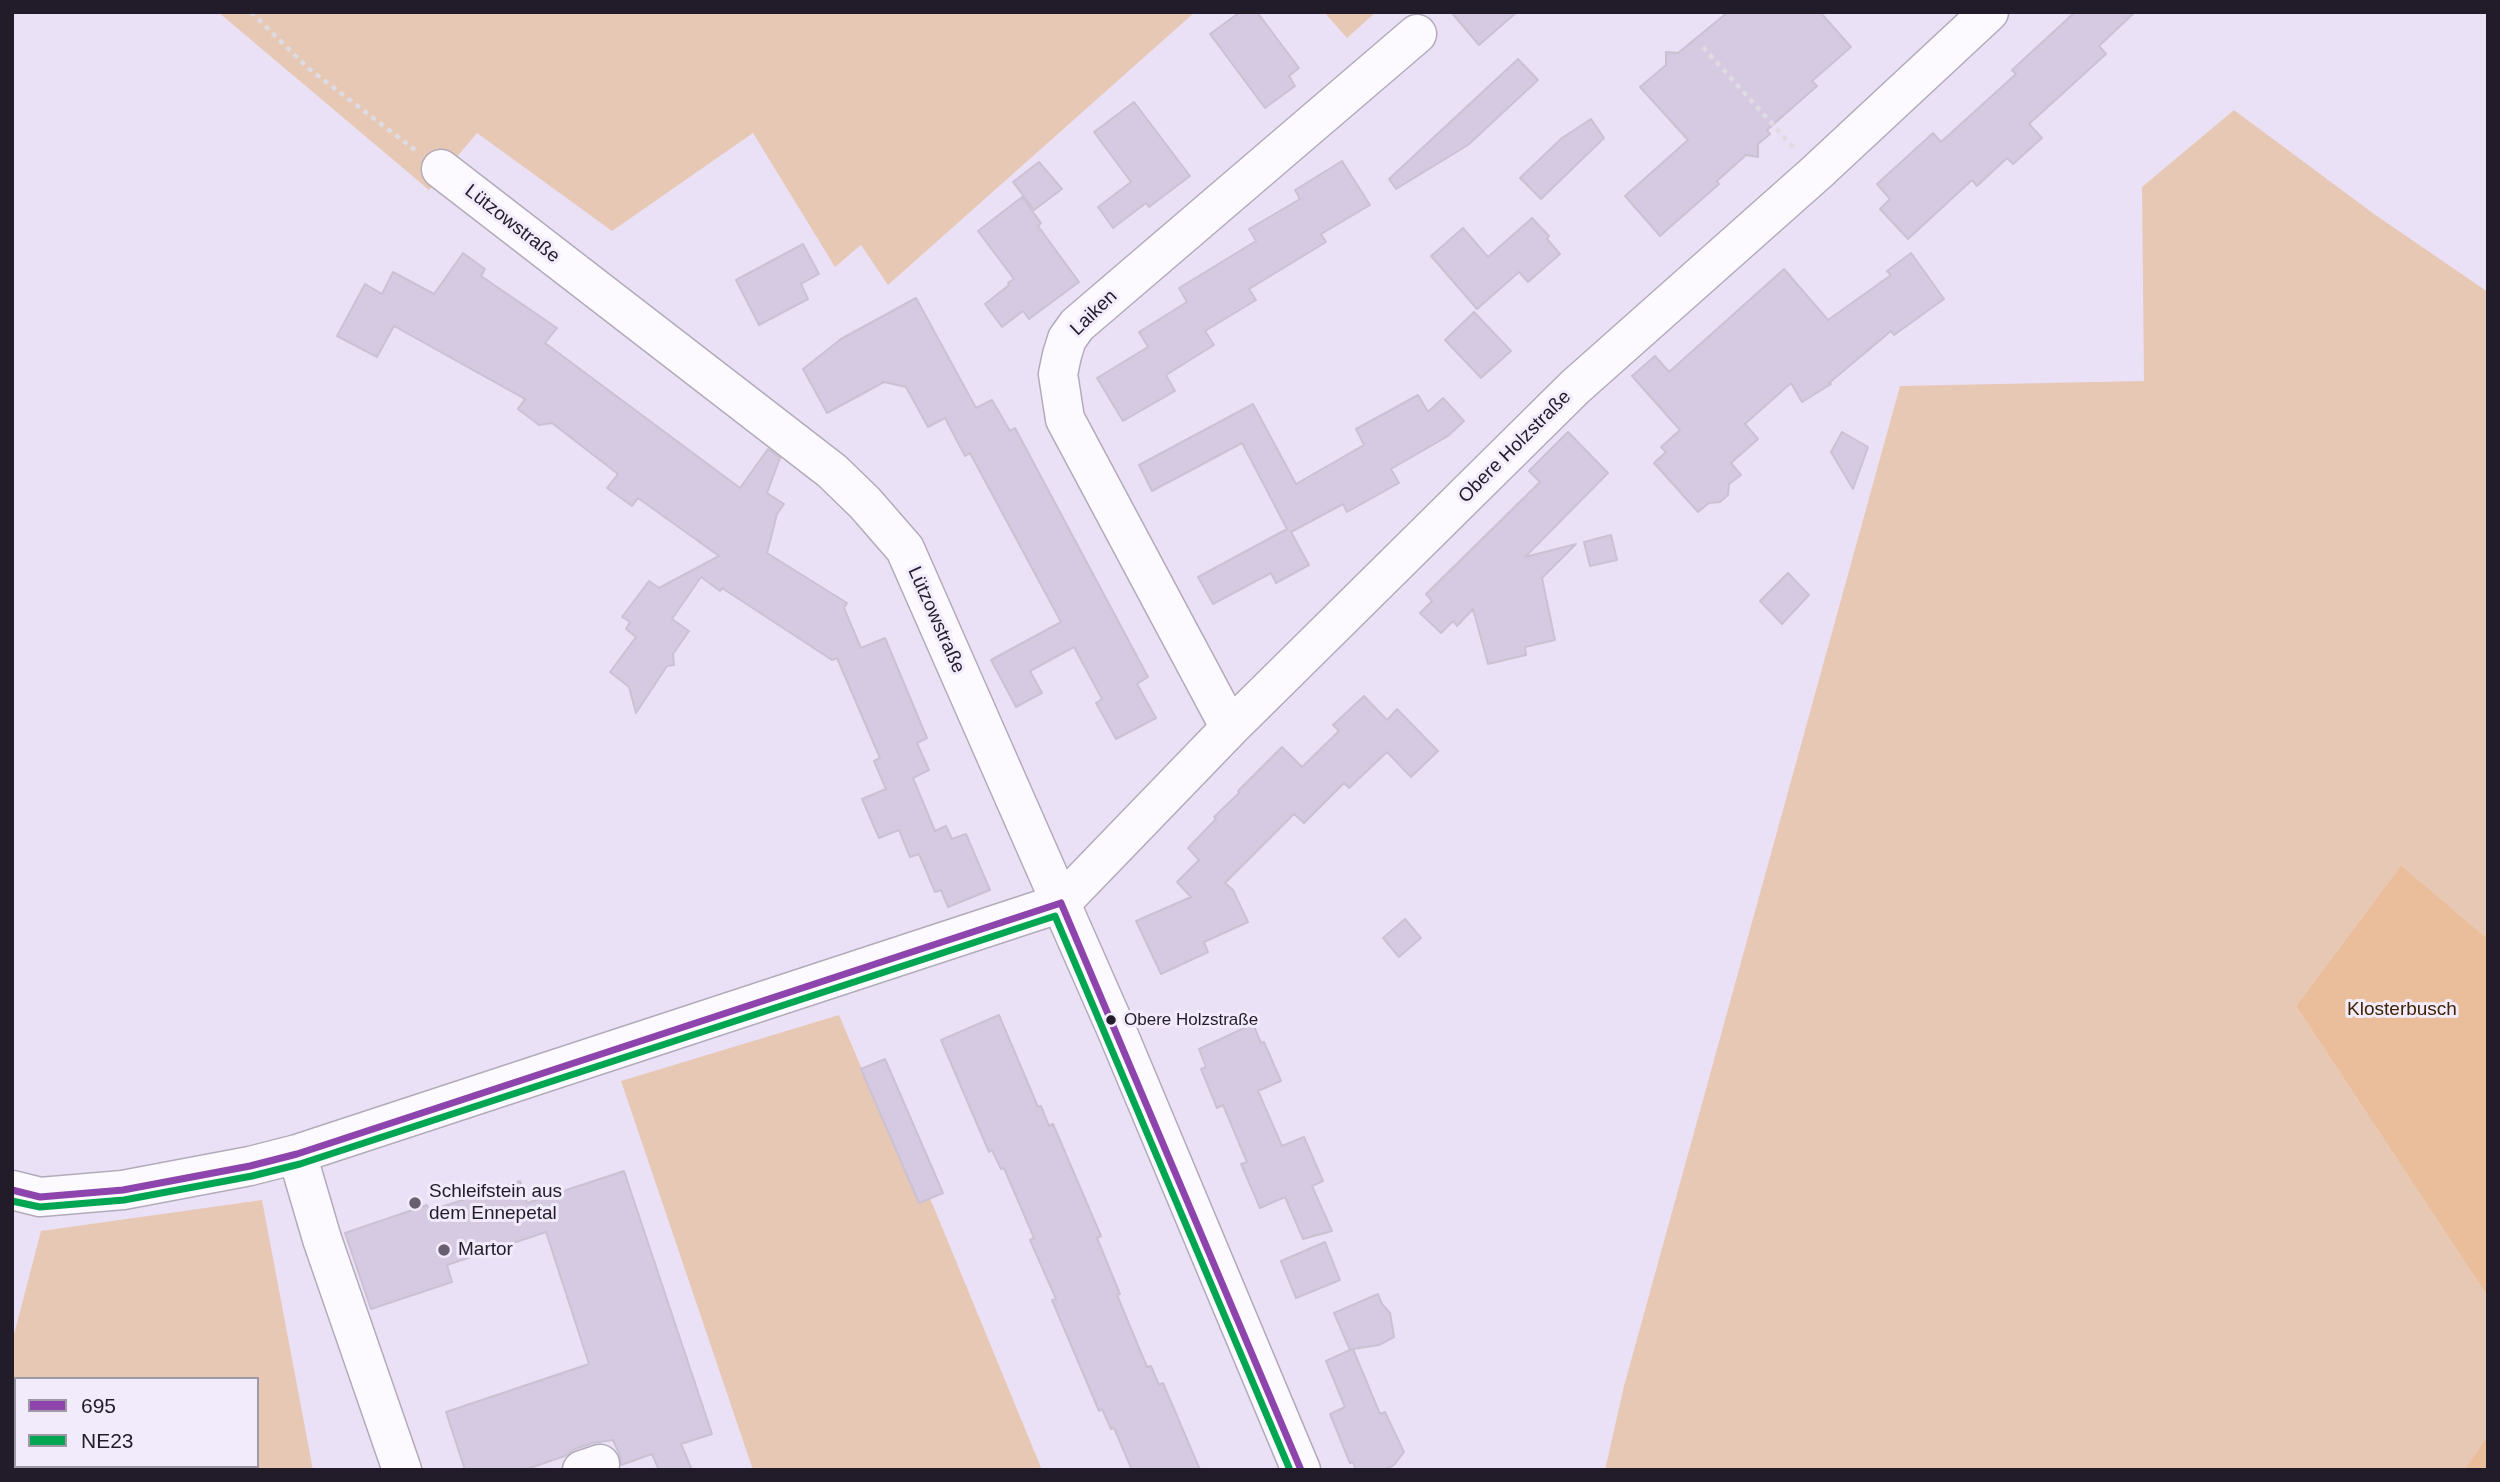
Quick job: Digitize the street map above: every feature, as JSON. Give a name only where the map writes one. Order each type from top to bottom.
[{"type":"street","name":"Obere Holzstraße","points":[[1061,902],[1230,728],[1575,387],[1816,173],[1989,12]]},
{"type":"street","name":"Laiken","points":[[1230,728],[1065,419],[1058,374],[1062,355],[1067,340],[1077,325],[1417,34]]},
{"type":"street","name":"Lützowstraße","points":[[441,169],[832,471],[865,503],[905,549],[1061,902],[1301,1470]]},
{"type":"street","points":[[12,1190],[40,1197],[123,1190],[250,1166],[297,1153],[1061,902]]},
{"type":"street","points":[[297,1153],[322,1239],[402,1470]]},
{"type":"path","points":[[251,12],[308,68],[441,169]]},
{"type":"path","points":[[1703,47],[1816,173]]},
{"type":"shaded area","points":[[218,12],[1195,12],[888,285],[861,245],[835,267],[753,133],[612,231],[477,133],[429,190]]},
{"type":"shaded area","points":[[1324,12],[1376,12],[1347,38]]},
{"type":"shaded area","points":[[2234,110],[2374,214],[2488,292],[2488,939],[2401,865],[2296,1006],[2488,1297],[2488,1435],[2464,1470],[1605,1470],[1624,1386],[1900,386],[2144,381],[2142,187]]},
{"type":"shaded area","points":[[839,1015],[919,1203],[930,1198],[1042,1470],[753,1470],[621,1081]]},
{"type":"shaded area","points":[[262,1200],[313,1470],[12,1470],[12,1342],[41,1231]]},
{"type":"green space","name":"Klosterbusch","points":[[2401,865],[2488,939],[2488,1297],[2296,1006]]},
{"type":"green space","points":[[2488,1435],[2488,1470],[2464,1470]]},
{"type":"building","points":[[1240,12],[1257,12],[1299,68],[1289,76],[1295,86],[1265,108],[1210,34]]},
{"type":"building","points":[[1451,12],[1517,12],[1479,45]]},
{"type":"building","points":[[1728,12],[1820,12],[1851,47],[1812,81],[1817,86],[1767,130],[1770,134],[1758,144],[1758,157],[1746,155],[1717,181],[1719,184],[1660,236],[1625,196],[1688,140],[1640,87],[1666,65],[1666,52],[1678,53]]},
{"type":"building","points":[[2075,12],[2135,12],[2099,46],[2106,54],[2029,124],[2042,138],[2013,164],[2007,158],[1977,186],[1972,180],[1908,239],[1880,209],[1890,199],[1877,184],[1933,133],[1941,142],[2016,74],[2012,70]]},
{"type":"building","points":[[1518,59],[1538,80],[1468,145],[1396,189],[1389,179]]},
{"type":"building","points":[[1134,102],[1190,176],[1149,207],[1146,203],[1113,228],[1098,207],[1131,182],[1094,132]]},
{"type":"building","points":[[1591,119],[1604,138],[1541,199],[1520,178],[1562,138]]},
{"type":"building","points":[[1342,161],[1370,205],[1321,234],[1326,242],[1249,289],[1256,300],[1205,331],[1214,345],[1166,375],[1175,391],[1123,421],[1097,378],[1148,347],[1139,332],[1187,302],[1179,288],[1256,241],[1249,229],[1300,199],[1295,190]]},
{"type":"building","points":[[1039,162],[1062,189],[1034,210],[1013,182]]},
{"type":"building","points":[[1022,197],[1041,223],[1038,226],[1079,282],[1029,319],[1023,311],[1002,327],[985,304],[1014,279],[978,231]]},
{"type":"building","points":[[1532,218],[1549,236],[1547,239],[1560,254],[1528,282],[1519,272],[1477,309],[1431,256],[1463,228],[1488,257]]},
{"type":"building","points":[[803,244],[819,274],[801,284],[808,299],[759,325],[736,280]]},
{"type":"building","points":[[463,253],[485,269],[481,276],[557,328],[545,343],[740,488],[768,449],[780,458],[767,493],[784,504],[777,514],[767,553],[847,603],[844,608],[861,648],[885,638],[927,738],[917,743],[929,770],[913,778],[935,831],[946,826],[952,839],[966,834],[990,890],[948,907],[941,890],[935,892],[919,854],[910,857],[899,830],[879,838],[862,799],[886,789],[874,761],[880,758],[837,658],[832,660],[701,577],[672,619],[689,631],[673,654],[674,665],[667,666],[636,713],[629,687],[610,672],[636,637],[626,629],[630,622],[622,617],[649,581],[659,588],[719,556],[638,498],[632,506],[607,488],[618,474],[552,423],[539,425],[518,409],[525,399],[394,326],[377,357],[337,336],[365,284],[382,294],[393,272],[434,294]]},
{"type":"building","points":[[1911,253],[1944,299],[1894,335],[1891,331],[1829,383],[1831,384],[1802,402],[1791,383],[1745,424],[1758,439],[1731,463],[1741,475],[1729,484],[1728,495],[1720,502],[1709,503],[1698,512],[1654,463],[1666,452],[1661,447],[1680,430],[1632,376],[1655,356],[1669,372],[1784,269],[1828,320],[1891,275],[1887,271]]},
{"type":"building","points":[[916,298],[976,408],[992,400],[1010,431],[1015,428],[1148,677],[1137,684],[1156,718],[1116,739],[1096,703],[1102,699],[1074,647],[1030,671],[1042,693],[1016,707],[991,660],[1061,622],[970,453],[965,456],[945,418],[928,427],[906,387],[884,382],[827,413],[803,369],[841,339]]},
{"type":"building","points":[[1474,312],[1511,351],[1481,378],[1445,340]]},
{"type":"building","points":[[1418,395],[1428,412],[1443,398],[1464,421],[1448,436],[1391,469],[1399,483],[1347,512],[1343,504],[1291,532],[1309,565],[1276,583],[1271,573],[1213,604],[1198,577],[1287,529],[1242,443],[1152,491],[1139,465],[1253,404],[1296,484],[1364,445],[1356,429]]},
{"type":"building","points":[[1568,432],[1608,473],[1525,557],[1576,544],[1542,578],[1555,640],[1525,647],[1526,655],[1488,664],[1473,609],[1457,626],[1453,621],[1441,633],[1420,613],[1432,601],[1426,594],[1540,482],[1529,471]]},
{"type":"building","points":[[1842,432],[1868,447],[1853,489],[1831,452]]},
{"type":"building","points":[[1611,535],[1617,560],[1590,566],[1584,542]]},
{"type":"building","points":[[1788,573],[1809,595],[1782,624],[1760,601]]},
{"type":"building","points":[[1364,696],[1387,720],[1397,709],[1438,751],[1411,777],[1387,752],[1349,788],[1344,783],[1304,823],[1294,814],[1225,883],[1233,890],[1248,922],[1204,942],[1208,952],[1161,974],[1136,921],[1191,897],[1177,882],[1199,860],[1188,848],[1238,791],[1282,747],[1302,767],[1339,731],[1333,725]]},
{"type":"building","points":[[1405,919],[1421,938],[1399,957],[1383,938]]},
{"type":"building","points":[[999,1015],[1038,1107],[1041,1106],[1049,1126],[1053,1124],[1101,1236],[1097,1238],[1120,1294],[1117,1295],[1147,1367],[1151,1366],[1159,1385],[1163,1383],[1200,1470],[1132,1470],[1114,1428],[1111,1429],[1102,1409],[1099,1411],[1052,1300],[1056,1299],[1030,1240],[1034,1238],[1004,1168],[1001,1169],[992,1150],[989,1152],[941,1040]]},
{"type":"building","points":[[1253,1024],[1281,1081],[1258,1091],[1282,1146],[1304,1137],[1323,1181],[1312,1186],[1332,1231],[1303,1239],[1285,1197],[1260,1208],[1241,1164],[1247,1162],[1223,1105],[1217,1108],[1201,1069],[1206,1067],[1199,1049]]},
{"type":"building","points":[[885,1059],[943,1193],[919,1203],[861,1069]]},
{"type":"building","points":[[624,1171],[712,1434],[681,1444],[692,1470],[659,1470],[652,1454],[621,1465],[613,1440],[575,1449],[565,1456],[524,1470],[465,1470],[446,1412],[589,1364],[546,1232],[447,1265],[452,1282],[371,1309],[345,1233],[427,1205],[429,1211],[520,1181],[527,1203]]},
{"type":"building","points":[[1325,1242],[1340,1280],[1296,1298],[1281,1261]]},
{"type":"building","points":[[1378,1294],[1390,1313],[1394,1337],[1379,1345],[1353,1349],[1380,1414],[1385,1412],[1404,1452],[1394,1465],[1383,1470],[1356,1470],[1353,1462],[1350,1463],[1330,1414],[1345,1407],[1326,1361],[1350,1350],[1334,1313]]},
{"type":"transit line","name":"695","points":[[1061,903],[1301,1470]]},
{"type":"transit line","name":"695","points":[[12,1190],[40,1197],[123,1190],[250,1166],[297,1154],[1061,903]]},
{"type":"transit line","name":"NE23","points":[[12,1201],[40,1207],[124,1200],[252,1176],[300,1164],[1055,916],[1290,1470]]},
{"type":"place","name":"Obere Holzstraße","points":[[1111,1020]]},
{"type":"place","name":"Schleifstein aus dem Ennepetal","points":[[415,1203]]},
{"type":"place","name":"Martor","points":[[444,1250]]}]
